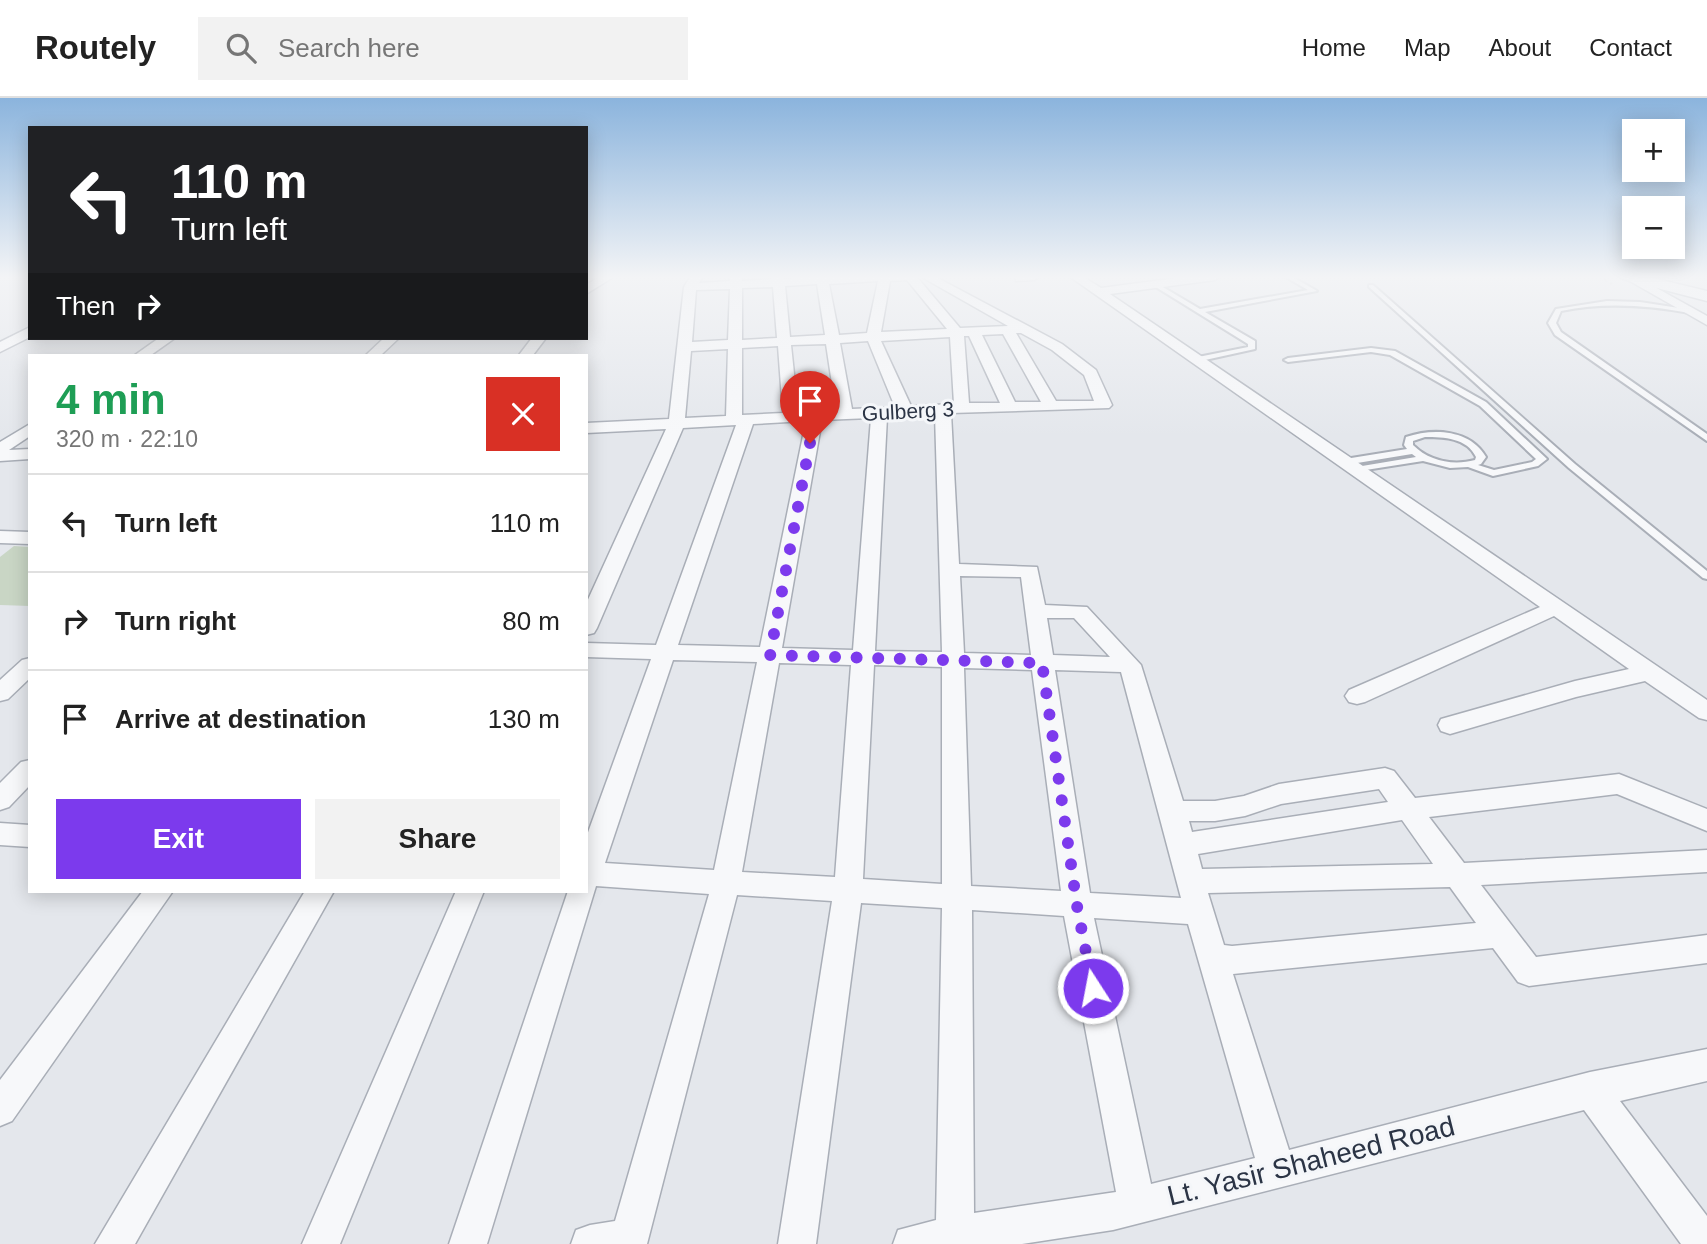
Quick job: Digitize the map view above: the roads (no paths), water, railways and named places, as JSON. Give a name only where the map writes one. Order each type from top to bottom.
[{"type":"street","points":[[588,623],[677,423],[686,329]]},
{"type":"street","points":[[588,873],[665,652],[740,420],[735,329]]},
{"type":"street","points":[[590,1244],[629,1241],[726,883],[770,655],[803,417],[783,329]]},
{"type":"street","points":[[831,329],[845,415]]},
{"type":"street","points":[[875,329],[873,338],[905,411]]},
{"type":"street","points":[[684,347],[873,338],[935,329]]},
{"type":"street","points":[[953,329],[950,570],[957,898],[955,1234]]},
{"type":"street","points":[[963,329],[974,332],[988,329]]},
{"type":"street","points":[[1009,329],[1052,407]]},
{"type":"street","name":"Gulberg 3","points":[[591,428],[905,411],[1104,405],[1091,373],[1057,347],[1026,329]]},
{"type":"street","points":[[1153,329],[1707,712]]},
{"type":"street","points":[[0,348],[28,332]]},
{"type":"street","points":[[974,332],[1010,408]]},
{"type":"street","points":[[144,354],[165,340]]},
{"type":"street","points":[[374,354],[390,340]]},
{"type":"street","points":[[527,354],[537,340]]},
{"type":"street","points":[[797,1244],[848,891],[879,413]]},
{"type":"street","points":[[0,449],[28,430]]},
{"type":"street","points":[[0,456],[28,454]]},
{"type":"street","points":[[0,537],[28,538]]},
{"type":"street","points":[[950,570],[1030,571],[1077,906],[1137,1205]]},
{"type":"street","points":[[1357,696],[1523,620],[1558,608]]},
{"type":"street","points":[[1035,611],[1080,612],[1130,665],[1173,811],[1199,912],[1277,1171]]},
{"type":"street","points":[[588,650],[1130,665]]},
{"type":"street","points":[[0,693],[28,667]]},
{"type":"street","points":[[1450,725],[1575,689],[1649,672]]},
{"type":"street","points":[[0,800],[28,771]]},
{"type":"street","points":[[1173,811],[1215,811],[1245,806],[1279,794],[1385,778],[1498,934],[1529,972],[1707,949]]},
{"type":"street","points":[[1182,845],[1408,809],[1619,784],[1707,820]]},
{"type":"street","points":[[0,834],[28,836]]},
{"type":"street","points":[[1191,881],[1456,875],[1707,861]]},
{"type":"street","points":[[588,879],[726,883],[1199,912]]},
{"type":"street","points":[[0,1109],[158,893]]},
{"type":"street","points":[[114,1244],[319,893]]},
{"type":"street","points":[[321,1244],[469,893]]},
{"type":"street","points":[[468,1244],[581,893]]},
{"type":"street","points":[[1213,956],[1232,960],[1498,934]]},
{"type":"street","name":"Lt. Yasir Shaheed Road","points":[[912,1244],[955,1234],[1137,1205],[1590,1089],[1707,1065]]},
{"type":"street","points":[[1590,1089],[1704,1244]]},
{"type":"lane","points":[[1196,360],[1246,350],[1252,346],[1227,329]]},
{"type":"lane","points":[[1420,329],[1572,466],[1707,576]]},
{"type":"lane","points":[[1556,329],[1707,439]]},
{"type":"lane","points":[[1288,360],[1371,350],[1392,353],[1483,404],[1542,459],[1535,464],[1493,473],[1470,465],[1448,465],[1424,458],[1408,445],[1409,439],[1414,436],[1449,436],[1462,440],[1479,451],[1481,457],[1470,465]]},
{"type":"lane","points":[[1351,466],[1413,451]]},
{"type":"lane","points":[[1351,466],[1424,458]]}]
